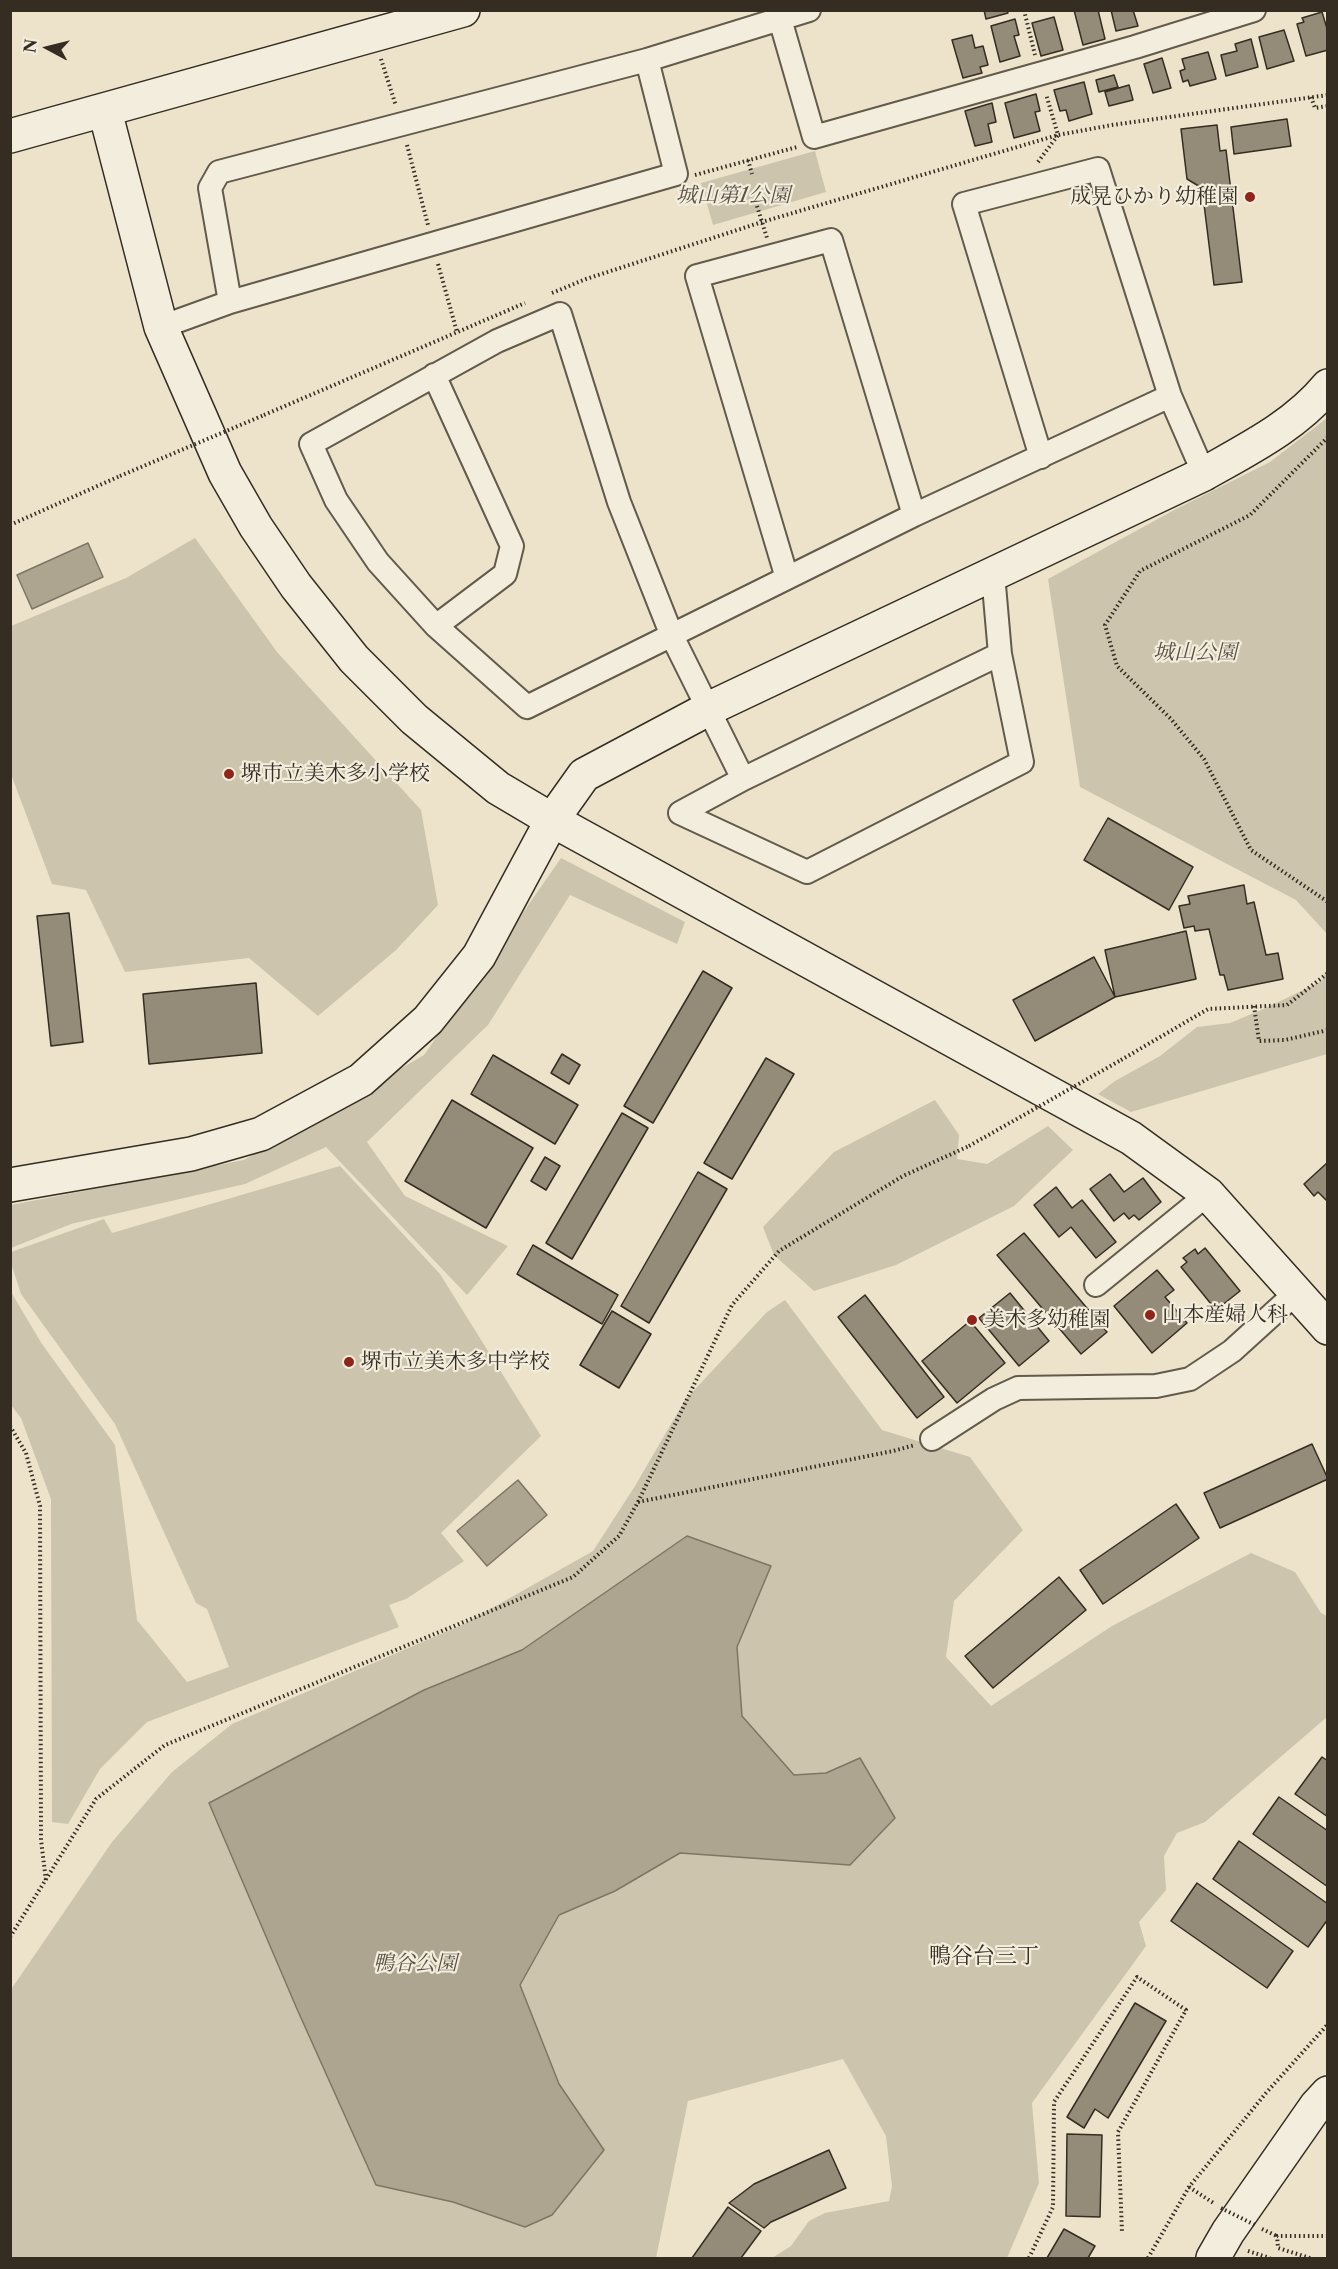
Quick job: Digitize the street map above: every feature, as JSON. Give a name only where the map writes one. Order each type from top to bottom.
[{"type":"street","points":[[10,136],[463,10]]},
{"type":"street","points":[[230,302],[210,188],[219,171],[647,60],[809,10]]},
{"type":"street","points":[[780,19],[814,137],[1135,47],[1254,10]]},
{"type":"street","points":[[161,327],[230,302],[432,242],[676,174],[647,60]]},
{"type":"street","points":[[105,111],[161,327],[225,473],[256,527],[296,586],[347,650],[414,719],[498,788],[552,820],[1131,1138],[1208,1194],[1328,1328]]},
{"type":"street","points":[[1041,457],[964,204],[1098,169],[1170,396],[1204,474]]},
{"type":"street","points":[[787,578],[697,276],[831,240],[914,515]]},
{"type":"street","points":[[742,779],[672,636],[619,502],[560,314],[497,341],[311,444],[336,500],[378,562],[436,626],[526,707],[672,636],[914,515],[1170,396]]},
{"type":"street","points":[[434,375],[512,546],[505,574],[436,626]]},
{"type":"street","points":[[10,1185],[191,1154],[251,1137],[261,1134],[361,1080],[428,1020],[479,956],[552,820],[584,775],[708,709],[1204,474],[1263,441],[1312,405],[1328,386]]},
{"type":"street","points":[[993,573],[1000,654],[1022,762],[807,872],[680,813],[742,779],[1000,654]]},
{"type":"street","points":[[1096,1285],[1208,1194]]},
{"type":"street","points":[[933,1439],[994,1399],[1018,1388],[1156,1386],[1190,1379],[1232,1351],[1297,1292]]},
{"type":"street","points":[[1213,2259],[1234,2222],[1316,2106],[1328,2093]]},
{"type":"path","points":[[1018,189],[1058,135],[1024,10]]},
{"type":"path","points":[[374,36],[466,358]]},
{"type":"path","points":[[1318,97],[1328,95]]},
{"type":"path","points":[[1311,97],[1316,108],[1328,106]]},
{"type":"path","points":[[676,174],[689,176],[804,145],[814,137]]},
{"type":"path","points":[[748,160],[752,174]]},
{"type":"path","points":[[757,206],[762,222]]},
{"type":"path","points":[[10,525],[264,415]]},
{"type":"path","points":[[1328,437],[1250,515],[1140,571],[1106,624],[1117,666],[1171,719],[1204,759],[1251,850],[1328,902]]},
{"type":"path","points":[[10,1937],[96,1799],[165,1745],[573,1577],[619,1536],[638,1502],[732,1305],[779,1251],[903,1176],[969,1146],[1208,1009],[1287,1005],[1328,973]]},
{"type":"path","points":[[1254,1006],[1259,1041],[1286,1040],[1328,1030]]},
{"type":"path","points":[[10,1426],[26,1453],[40,1506],[41,1840],[46,1881]]},
{"type":"path","points":[[638,1502],[894,1451],[933,1439]]},
{"type":"path","points":[[1029,2259],[1053,2207],[1054,2102],[1137,1977],[1186,2010],[1118,2132],[1122,2232]]},
{"type":"path","points":[[1148,2259],[1189,2187],[1266,2093],[1328,2024]]},
{"type":"path","points":[[1189,2187],[1221,2208],[1277,2236],[1328,2236]]},
{"type":"path","points":[[1277,2236],[1278,2248],[1310,2259]]},
{"type":"green space","name":"城山第1公園","points":[[815,151],[826,192],[713,225],[701,183]]},
{"type":"green space","name":"城山公園","points":[[1327,418],[1327,934],[1296,900],[1080,787],[1048,579],[1176,509],[1270,462]]},
{"type":"green space","points":[[195,538],[277,652],[421,810],[438,905],[396,950],[318,1016],[249,958],[125,972],[86,890],[52,884],[11,774],[11,626],[126,578]]},
{"type":"green space","points":[[561,858],[685,922],[677,944],[570,895],[488,1025],[367,1142],[405,1196],[508,1246],[467,1295],[326,1147],[245,1184],[71,1224],[11,1248],[11,1205],[244,1160],[424,1055]]},
{"type":"green space","points":[[1327,969],[1327,1054],[1131,1112],[1098,1094],[1115,1081],[1160,1056],[1197,1027],[1230,1023],[1266,1008],[1322,981]]},
{"type":"green space","points":[[935,1100],[959,1135],[957,1159],[987,1164],[1048,1126],[1073,1150],[1014,1206],[896,1265],[814,1291],[774,1255],[763,1227],[834,1152]]},
{"type":"green space","points":[[340,1166],[440,1274],[541,1436],[441,1533],[464,1561],[406,1599],[389,1605],[399,1627],[147,1722],[100,1769],[68,1824],[52,1822],[51,1499],[21,1418],[11,1405],[11,1292],[42,1344],[115,1445],[137,1620],[187,1682],[229,1667],[207,1609],[196,1603],[115,1424],[21,1294],[11,1263],[11,1252],[104,1219],[112,1233]]},
{"type":"green space","name":"鴨谷公園","points":[[785,1300],[882,1430],[970,1457],[1023,1530],[954,1601],[946,1657],[991,1706],[1112,1626],[1251,1553],[1295,1572],[1321,1613],[1327,1616],[1327,1717],[1205,1822],[1177,1833],[1164,1856],[1166,1890],[1139,1922],[1146,1946],[1032,2103],[1039,2183],[1007,2258],[772,2258],[791,2246],[809,2221],[825,2213],[889,2201],[892,2186],[886,2136],[843,2059],[688,2101],[656,2258],[11,2258],[10,1991],[112,1842],[172,1772],[232,1724],[464,1624],[593,1551],[635,1486],[685,1400],[767,1312]]},
{"type":"shaded area","points":[[88,543],[103,577],[32,609],[17,575]]},
{"type":"shaded area","points":[[518,1480],[547,1515],[487,1566],[457,1531]]},
{"type":"shaded area","points":[[687,1536],[771,1566],[737,1647],[742,1716],[794,1775],[826,1773],[860,1758],[895,1818],[850,1865],[680,1853],[615,1891],[559,1915],[520,1985],[559,2084],[604,2150],[552,2215],[525,2227],[453,2202],[376,2185],[297,2009],[209,1803],[424,1690],[522,1650]]},
{"type":"building","points":[[984,10],[1007,10],[1008,13],[986,19]]},
{"type":"building","points":[[1074,10],[1098,10],[1105,39],[1083,45]]},
{"type":"building","points":[[1111,10],[1133,10],[1138,26],[1116,31]]},
{"type":"building","points":[[1322,12],[1328,32],[1328,50],[1306,56],[1297,24],[1304,22],[1302,18]]},
{"type":"building","points":[[1054,17],[1063,50],[1041,56],[1032,23]]},
{"type":"building","points":[[1015,19],[1019,35],[1014,36],[1020,56],[1000,62],[991,26]]},
{"type":"building","points":[[1284,30],[1294,61],[1267,69],[1259,37]]},
{"type":"building","points":[[972,35],[975,48],[983,46],[988,65],[980,67],[982,73],[963,78],[952,40]]},
{"type":"building","points":[[1251,39],[1258,67],[1226,76],[1221,55],[1237,51],[1235,44]]},
{"type":"building","points":[[1208,52],[1216,79],[1190,86],[1188,80],[1183,82],[1180,71],[1185,69],[1182,59]]},
{"type":"building","points":[[1162,58],[1171,88],[1153,93],[1144,64]]},
{"type":"building","points":[[1114,75],[1118,87],[1099,92],[1096,80]]},
{"type":"building","points":[[1084,82],[1092,114],[1069,121],[1066,110],[1060,111],[1054,90]]},
{"type":"building","points":[[1129,85],[1133,100],[1109,106],[1105,92]]},
{"type":"building","points":[[1036,94],[1040,111],[1035,112],[1040,131],[1014,138],[1005,103]]},
{"type":"building","points":[[992,103],[996,122],[988,124],[992,142],[975,146],[965,111]]},
{"type":"building","points":[[1287,119],[1291,146],[1234,154],[1231,127]]},
{"type":"building","points":[[1217,125],[1220,151],[1226,150],[1242,282],[1214,285],[1202,188],[1187,179],[1181,129]]},
{"type":"building","points":[[1108,818],[1193,867],[1169,910],[1084,860]]},
{"type":"building","points":[[1244,885],[1247,904],[1254,902],[1266,955],[1278,953],[1283,979],[1228,990],[1224,975],[1220,975],[1209,929],[1195,931],[1194,926],[1184,928],[1179,906],[1190,904],[1188,896]]},
{"type":"building","points":[[69,913],[83,1042],[51,1046],[37,916]]},
{"type":"building","points":[[1186,931],[1196,979],[1115,997],[1105,950]]},
{"type":"building","points":[[1094,957],[1115,997],[1035,1041],[1013,1000]]},
{"type":"building","points":[[703,971],[732,988],[653,1123],[624,1106]]},
{"type":"building","points":[[256,983],[262,1053],[149,1064],[143,994]]},
{"type":"building","points":[[562,1054],[580,1065],[569,1084],[551,1073]]},
{"type":"building","points":[[493,1055],[578,1105],[555,1144],[471,1094]]},
{"type":"building","points":[[766,1058],[794,1074],[732,1179],[704,1163]]},
{"type":"building","points":[[452,1100],[533,1148],[486,1228],[405,1181]]},
{"type":"building","points":[[622,1113],[648,1128],[572,1259],[546,1243]]},
{"type":"building","points":[[545,1157],[560,1166],[546,1190],[531,1181]]},
{"type":"building","points":[[1328,1162],[1328,1202],[1318,1192],[1314,1196],[1304,1184]]},
{"type":"building","points":[[698,1172],[727,1189],[649,1323],[621,1306]]},
{"type":"building","points":[[1110,1174],[1124,1192],[1143,1178],[1161,1202],[1139,1220],[1134,1215],[1129,1219],[1124,1213],[1114,1221],[1090,1189]]},
{"type":"building","points":[[1056,1187],[1072,1208],[1082,1200],[1116,1242],[1096,1258],[1071,1227],[1059,1237],[1034,1205]]},
{"type":"building","points":[[1024,1233],[1107,1332],[1081,1354],[997,1255]]},
{"type":"building","points":[[533,1245],[618,1295],[602,1324],[517,1274]]},
{"type":"building","points":[[1205,1248],[1240,1291],[1216,1310],[1181,1267],[1187,1262],[1183,1258],[1195,1249],[1198,1254]]},
{"type":"building","name":"山本産婦人科","points":[[1157,1270],[1174,1290],[1165,1297],[1187,1323],[1152,1353],[1114,1306]]},
{"type":"building","points":[[1010,1293],[1049,1341],[1019,1366],[979,1318]]},
{"type":"building","points":[[865,1295],[944,1397],[917,1418],[838,1317]]},
{"type":"building","points":[[612,1311],[651,1334],[619,1388],[580,1365]]},
{"type":"building","points":[[970,1321],[1005,1363],[957,1403],[922,1361]]},
{"type":"building","points":[[1312,1444],[1328,1479],[1220,1528],[1204,1493]]},
{"type":"building","points":[[1176,1504],[1199,1538],[1103,1604],[1080,1570]]},
{"type":"building","points":[[1059,1577],[1086,1610],[993,1688],[965,1656]]},
{"type":"building","points":[[1322,1757],[1328,1761],[1328,1817],[1295,1794]]},
{"type":"building","points":[[1279,1797],[1328,1831],[1328,1887],[1253,1834]]},
{"type":"building","points":[[1239,1841],[1328,1904],[1328,1919],[1308,1947],[1213,1879]]},
{"type":"building","points":[[1197,1883],[1293,1951],[1267,1988],[1171,1921]]},
{"type":"building","points":[[1135,2003],[1166,2021],[1108,2118],[1095,2109],[1084,2128],[1067,2117]]},
{"type":"building","points":[[1067,2134],[1102,2135],[1100,2217],[1066,2216]]},
{"type":"building","points":[[829,2150],[846,2188],[771,2222],[764,2228],[729,2203],[754,2184]]},
{"type":"building","points":[[728,2207],[761,2231],[741,2258],[692,2258]]},
{"type":"building","points":[[1064,2229],[1095,2246],[1088,2258],[1047,2258]]},
{"type":"place","name":"成晃ひかり幼稚園","points":[[1250,197]]},
{"type":"place","name":"堺市立美木多小学校","points":[[229,774]]},
{"type":"place","name":"山本産婦人科","points":[[1150,1315]]},
{"type":"place","name":"美木多幼稚園","points":[[972,1320]]},
{"type":"place","name":"堺市立美木多中学校","points":[[349,1362]]},
{"type":"district","name":"鴨谷台三丁","points":[[984,1957]]}]
